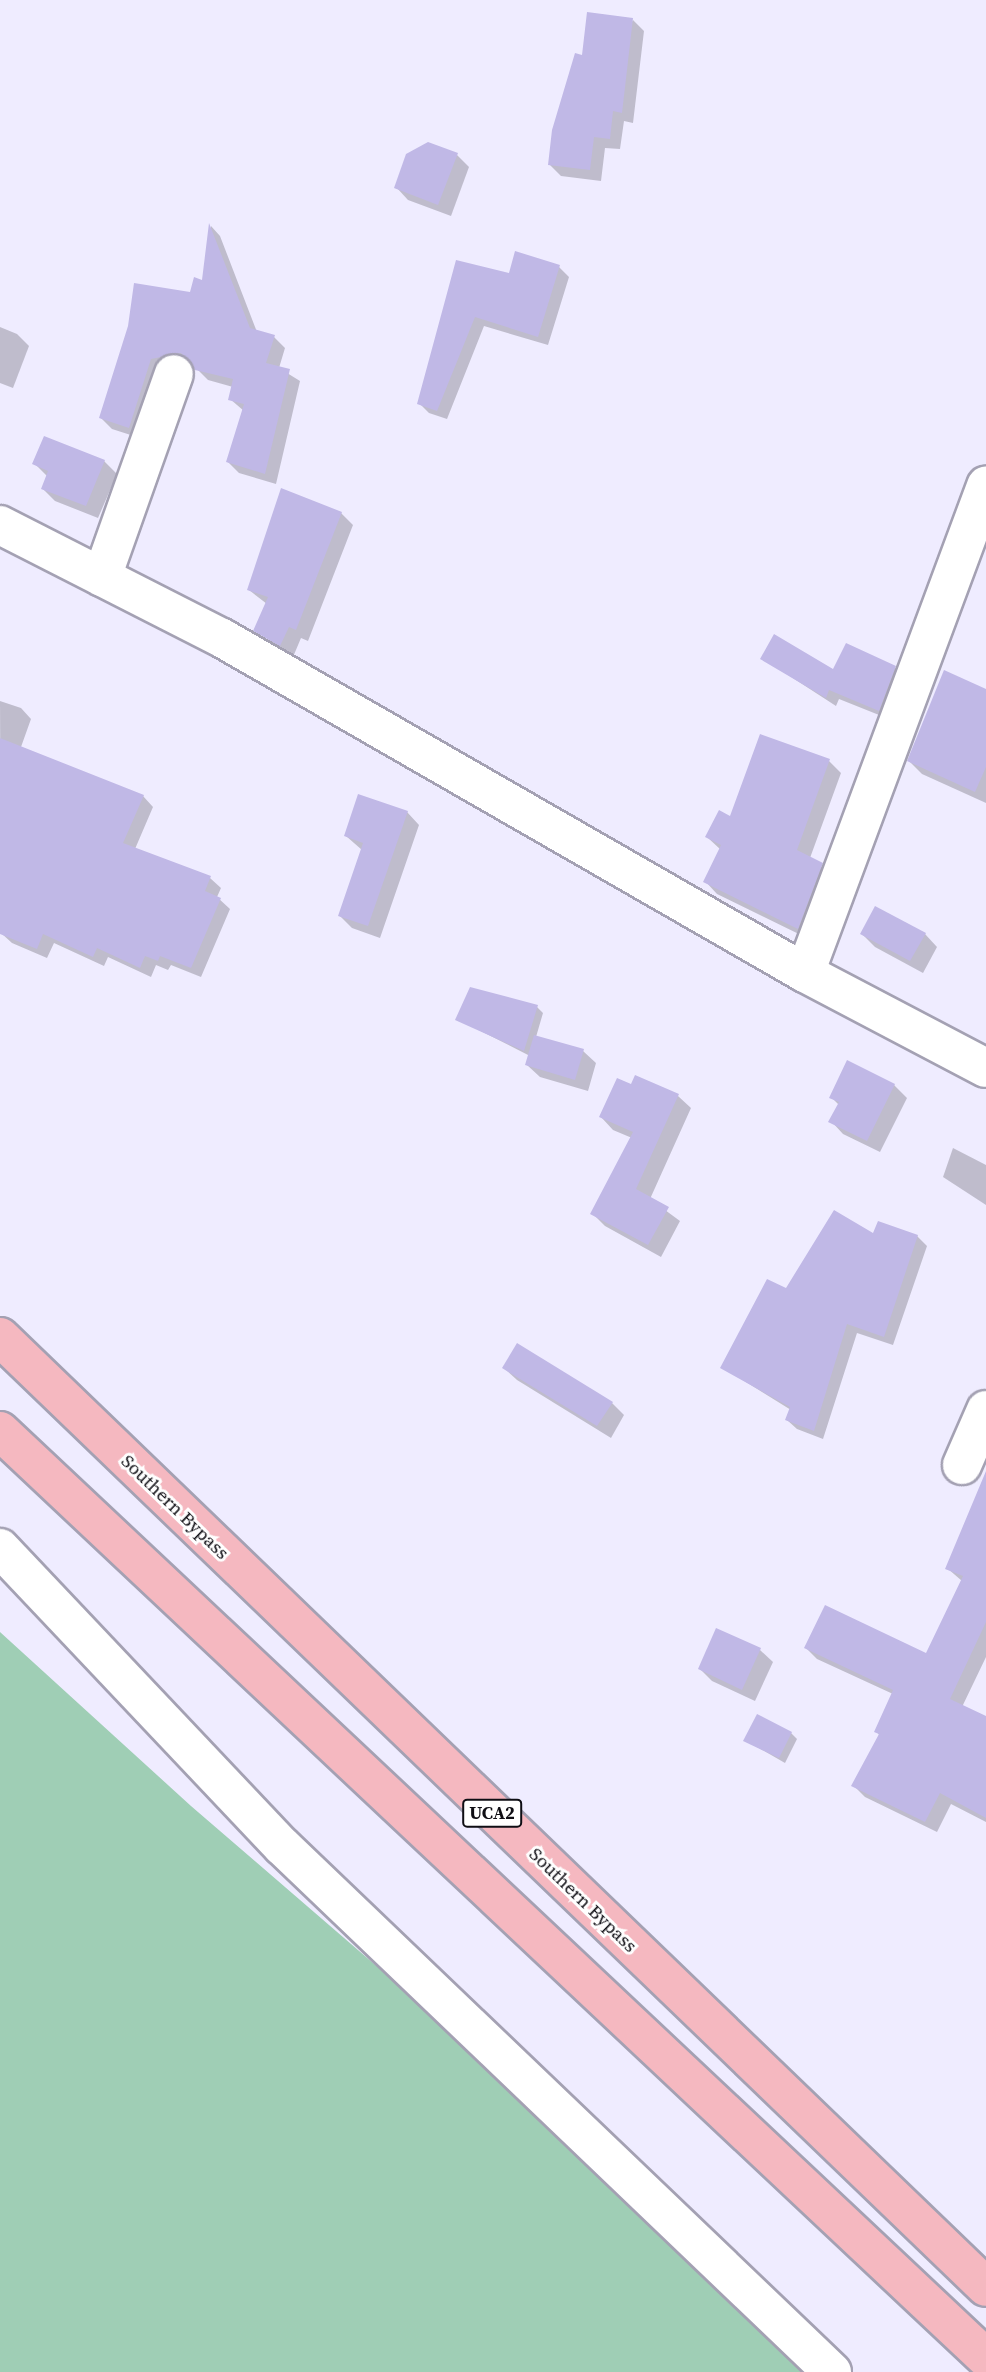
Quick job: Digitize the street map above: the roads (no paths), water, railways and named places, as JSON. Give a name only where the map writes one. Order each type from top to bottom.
[{"type":"highway","name":"Southern Bypass","points":[[0,1338],[986,2287]]},
{"type":"highway","name":"UCA2","points":[[0,1431],[986,2358]]},
{"type":"street","points":[[102,577],[174,374]]},
{"type":"street","points":[[805,973],[986,486]]},
{"type":"street","points":[[0,525],[222,638],[805,973],[986,1068]]},
{"type":"street","points":[[962,1465],[986,1409]]},
{"type":"street","points":[[0,1548],[282,1846],[832,2372]]}]
